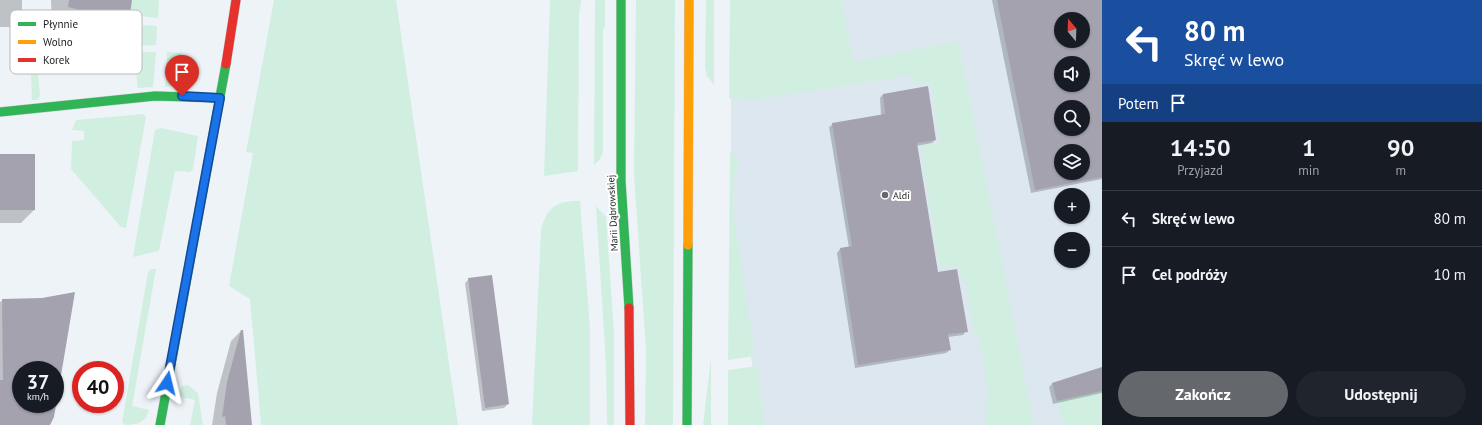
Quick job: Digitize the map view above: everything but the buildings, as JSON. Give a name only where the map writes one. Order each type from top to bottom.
[{"type":"street","points":[[160,425],[220,98],[236,0]]},
{"type":"street","name":"Marii Dąbrowskiej","points":[[621,0],[621,181],[630,329],[630,425]]},
{"type":"street","points":[[687,425],[689,0]]},
{"type":"street","points":[[0,112],[155,96],[220,98]]},
{"type":"shaded area","points":[[833,0],[1102,0],[1102,425],[761,425],[731,220],[731,93]]},
{"type":"green space","points":[[132,0],[159,0],[158,18],[142,16],[142,10],[131,10]]},
{"type":"green space","points":[[274,0],[396,0],[458,425],[261,425],[250,299],[229,286],[253,153],[246,152]]},
{"type":"green space","points":[[550,0],[581,0],[579,15],[578,171],[544,176]]},
{"type":"green space","points":[[595,0],[605,0],[605,27],[603,28],[603,152],[600,159],[594,165]]},
{"type":"green space","points":[[636,0],[675,0],[673,425],[645,425],[646,351],[634,174]]},
{"type":"green space","points":[[706,0],[714,0],[714,85],[707,76],[705,67]]},
{"type":"green space","points":[[730,0],[841,0],[854,62],[958,41],[1034,425],[987,425],[984,404],[990,403],[979,334],[974,335],[966,280],[962,281],[959,266],[940,269],[920,146],[940,143],[931,83],[915,85],[913,75],[758,99],[729,98]]},
{"type":"green space","points":[[142,25],[157,26],[156,45],[142,45]]},
{"type":"green space","points":[[142,52],[156,52],[153,87],[138,88],[136,74],[142,74]]},
{"type":"green space","points":[[167,52],[182,53],[176,86],[165,87]]},
{"type":"green space","points":[[31,74],[38,74],[40,96],[38,100],[32,100]]},
{"type":"green space","points":[[143,114],[146,117],[126,228],[121,227],[71,169],[72,141],[84,140],[84,131],[72,130],[76,120]]},
{"type":"green space","points":[[161,128],[198,136],[193,169],[190,172],[175,171],[159,251],[133,257],[155,130]]},
{"type":"green space","points":[[730,151],[739,162],[734,177],[733,210],[755,356],[728,360]]},
{"type":"green space","points":[[580,201],[590,328],[590,425],[532,425],[541,230],[546,216],[554,207],[565,202]]},
{"type":"green space","points":[[596,206],[606,217],[614,332],[614,425],[607,425],[606,365]]},
{"type":"green space","points":[[151,269],[156,269],[132,406],[149,410],[146,417],[140,422],[126,425],[122,422],[148,272]]},
{"type":"green space","points":[[711,358],[711,425],[703,425]]},
{"type":"green space","points":[[757,366],[764,418],[767,425],[728,425],[728,370]]},
{"type":"green space","points":[[188,385],[198,393],[203,425],[190,425],[195,400],[177,396],[182,386]]},
{"type":"green space","points":[[1102,391],[1102,425],[1069,425],[1062,421],[1057,401]]},
{"type":"traffic: fast","points":[[621,0],[621,181],[629,308]]},
{"type":"traffic: fast","points":[[160,425],[226,64]]},
{"type":"traffic: fast","points":[[0,112],[155,96],[220,98]]},
{"type":"traffic: fast","points":[[687,425],[688,245]]},
{"type":"traffic: slow","points":[[688,245],[689,0]]},
{"type":"traffic: jam","points":[[226,64],[236,0]]},
{"type":"traffic: jam","points":[[629,308],[630,425]]},
{"type":"place","name":"Aldi","points":[[885,195]]},
{"type":"route","points":[[167,383],[220,98],[182,96]]}]
